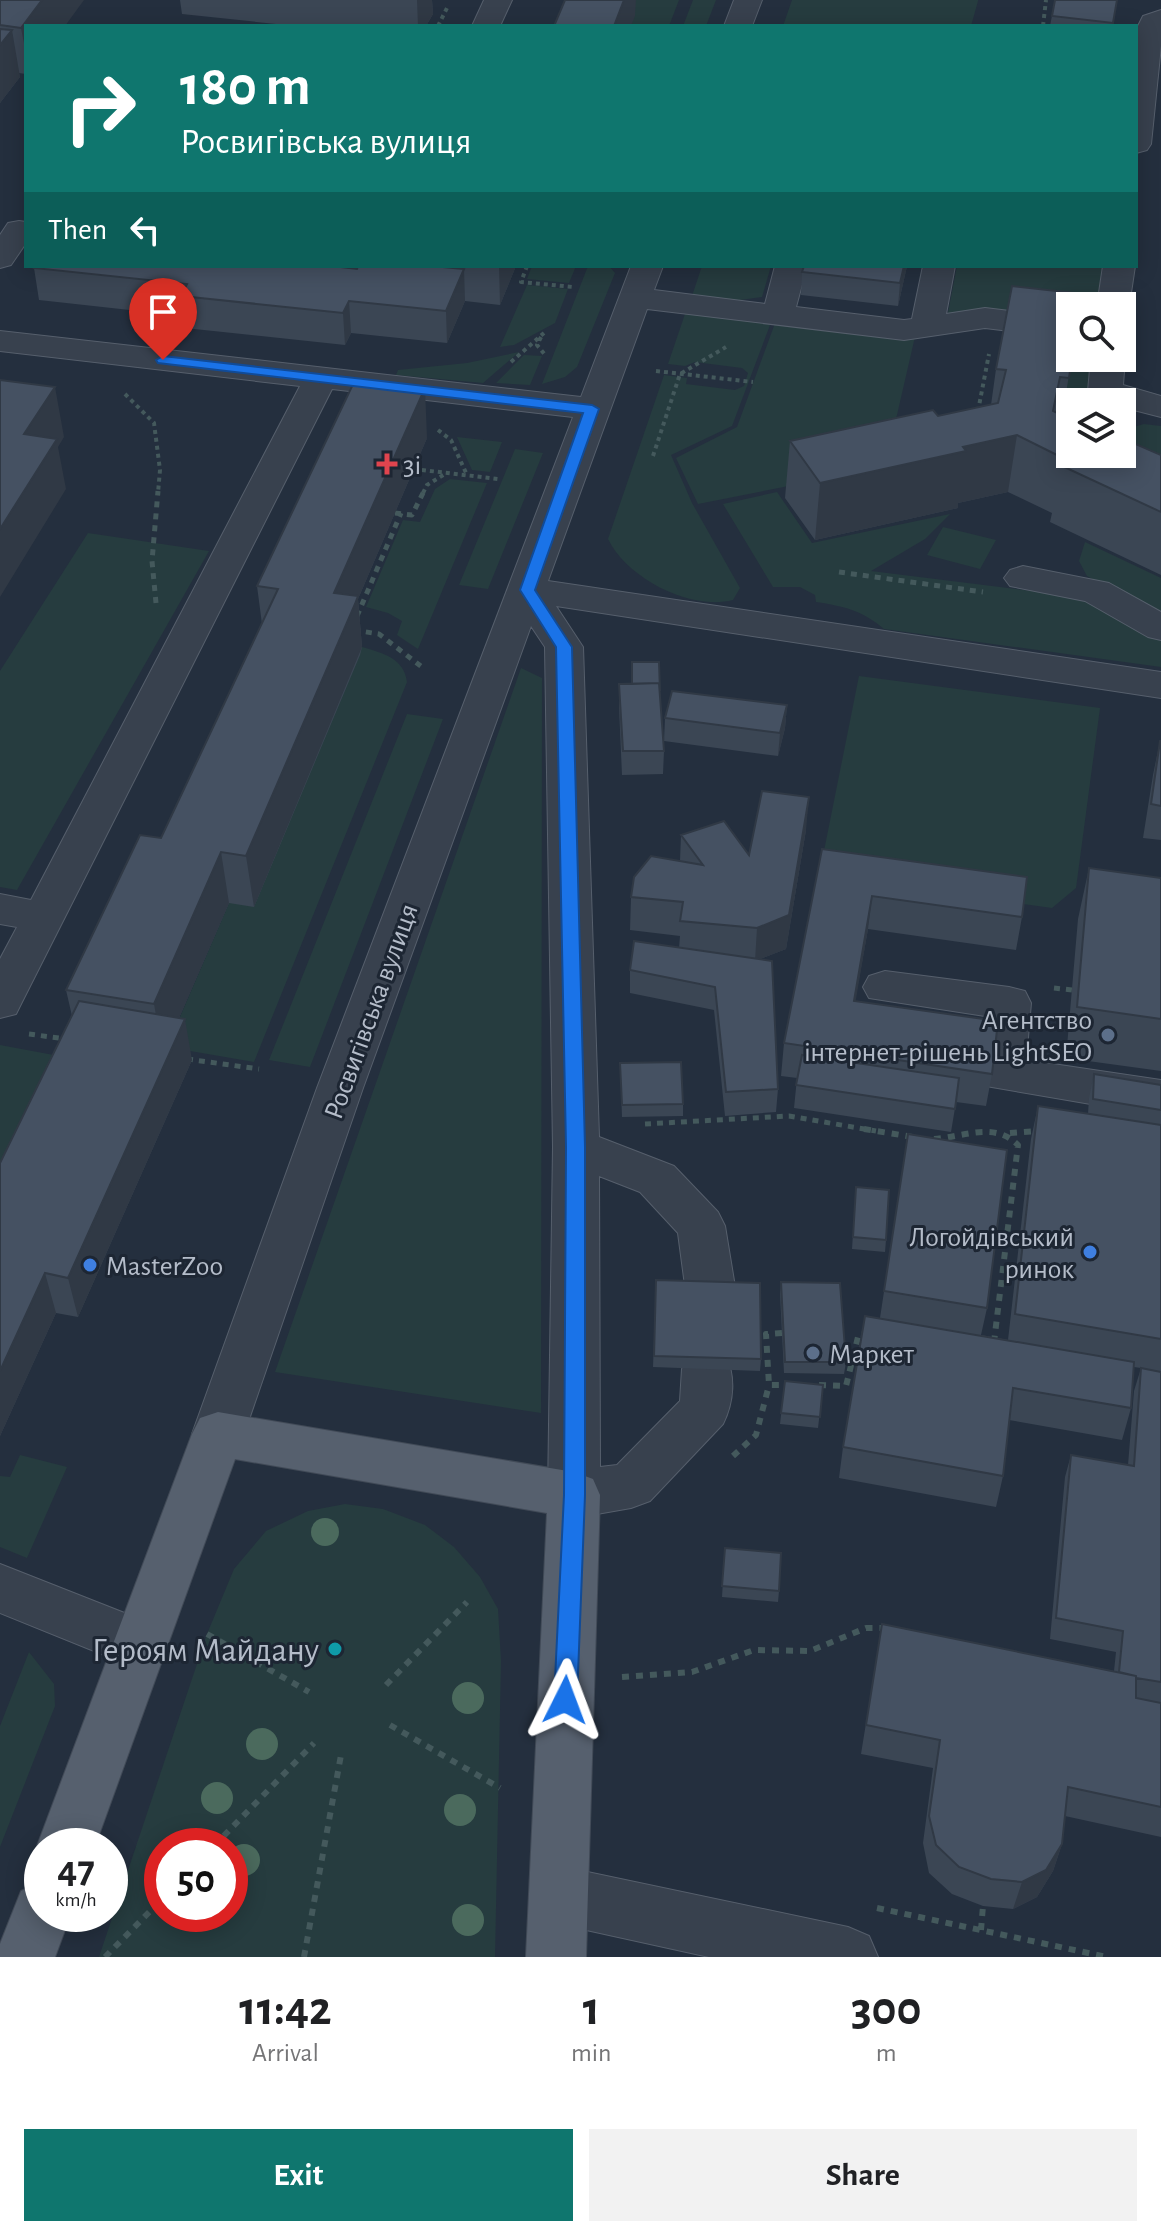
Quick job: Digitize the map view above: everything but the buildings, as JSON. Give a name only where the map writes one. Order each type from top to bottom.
[{"type":"main road","points":[[218,1434],[574,1495],[556,1957]]},
{"type":"main road","name":"Росвигівська вулиця","points":[[73,1828],[218,1434]]},
{"type":"main road","points":[[25,1957],[34,1932]]},
{"type":"street","points":[[487,24],[498,0]]},
{"type":"street","points":[[739,24],[748,0]]},
{"type":"street","points":[[1138,134],[1154,54],[1153,22],[1161,18]]},
{"type":"street","points":[[0,258],[24,227]]},
{"type":"street","points":[[778,315],[790,268]]},
{"type":"street","points":[[927,327],[939,268]]},
{"type":"street","points":[[1115,292],[1119,268]]},
{"type":"street","points":[[641,282],[778,315],[904,330],[985,318],[1056,326]]},
{"type":"street","name":"Росвигівська вулиця","points":[[218,1434],[340,1088],[641,282]]},
{"type":"street","points":[[0,341],[592,409]]},
{"type":"street","points":[[0,1002],[320,379]]},
{"type":"street","points":[[1106,384],[1161,407]]},
{"type":"street","points":[[1023,578],[1096,591],[1161,628]]},
{"type":"street","points":[[527,590],[1161,685]]},
{"type":"street","points":[[527,590],[564,647],[575,1128],[574,1495],[631,1485],[705,1409],[707,1369]]},
{"type":"street","points":[[0,909],[43,917]]},
{"type":"street","points":[[885,987],[1009,1003],[1002,1074],[1161,1098]]},
{"type":"street","points":[[575,1128],[657,1179],[701,1226],[711,1293]]},
{"type":"street","points":[[0,1588],[141,1645]]},
{"type":"street","points":[[559,1895],[848,1957]]},
{"type":"path","points":[[439,24],[451,0]]},
{"type":"path","points":[[1043,24],[1046,0]]},
{"type":"path","points":[[521,282],[526,268]]},
{"type":"path","points":[[510,281],[573,287]]},
{"type":"path","points":[[653,456],[680,374],[778,315]]},
{"type":"path","points":[[544,333],[537,345],[546,356]]},
{"type":"path","points":[[978,411],[990,350]]},
{"type":"path","points":[[656,371],[753,382]]},
{"type":"path","points":[[112,388],[124,393],[154,423],[160,470],[152,561],[166,679]]},
{"type":"path","points":[[414,469],[498,479]]},
{"type":"path","points":[[422,667],[379,634],[351,630],[398,513],[412,515],[427,485],[438,476],[450,473]]},
{"type":"path","points":[[26,1033],[78,1041]]},
{"type":"path","points":[[178,1057],[259,1069]]},
{"type":"path","points":[[575,1128],[593,1111],[637,1124],[789,1116],[923,1139],[953,1140],[992,1129],[1009,1133],[1050,1130]]},
{"type":"path","points":[[993,1355],[1018,1145],[1009,1133]]},
{"type":"path","points":[[720,1462],[749,1448],[762,1422],[769,1385],[766,1334],[782,1333]]},
{"type":"path","points":[[815,1385],[846,1386],[859,1333],[874,1336]]},
{"type":"path","points":[[769,1385],[800,1385]]},
{"type":"path","points":[[386,1685],[467,1602]]},
{"type":"path","points":[[614,1677],[679,1675],[706,1669],[728,1656],[752,1650],[810,1651],[877,1626],[892,1629]]},
{"type":"path","points":[[207,1634],[309,1692]]},
{"type":"path","points":[[390,1725],[500,1788]]},
{"type":"path","points":[[231,1828],[314,1743]]},
{"type":"path","points":[[304,1957],[341,1755]]},
{"type":"path","points":[[981,1930],[983,1906]]},
{"type":"path","points":[[105,1957],[144,1917]]},
{"type":"green space","points":[[630,0],[679,0],[670,24],[631,24]]},
{"type":"green space","points":[[693,0],[716,0],[707,24],[684,24]]},
{"type":"green space","points":[[792,0],[978,0],[972,24],[784,24]]},
{"type":"green space","points":[[531,268],[575,268],[569,283],[527,279]]},
{"type":"green space","points":[[587,268],[611,268],[615,273],[577,367],[565,377],[542,384]]},
{"type":"green space","points":[[701,268],[770,268],[762,297],[733,301],[692,296]]},
{"type":"green space","points":[[957,268],[1119,268],[1115,292],[1056,292],[1056,308],[946,323]]},
{"type":"green space","points":[[527,285],[568,289],[555,323],[514,345],[500,347]]},
{"type":"green space","points":[[686,311],[756,319],[770,325],[732,426],[671,455],[692,503],[740,588],[733,600],[698,601],[662,588],[630,567],[608,539],[664,375],[687,378],[686,384],[735,390],[744,386],[748,373],[742,368],[695,362],[685,366],[668,364]]},
{"type":"green space","points":[[778,315],[917,328],[885,467],[698,504],[676,458],[737,427]]},
{"type":"green space","points":[[519,352],[483,383],[396,375],[398,370],[467,363]]},
{"type":"green space","points":[[524,355],[542,356],[530,385],[496,383]]},
{"type":"green space","points":[[1068,372],[1098,372],[1096,388],[1064,388]]},
{"type":"green space","points":[[1056,415],[1056,436],[1051,433]]},
{"type":"green space","points":[[1136,426],[1161,426],[1161,455],[1136,447]]},
{"type":"green space","points":[[457,437],[502,442],[490,472],[472,470]]},
{"type":"green space","points":[[515,449],[543,453],[488,589],[459,585]]},
{"type":"green space","points":[[450,479],[487,483],[418,649],[397,635],[402,621],[366,607],[403,520],[420,522],[435,489]]},
{"type":"green space","points":[[777,492],[812,543],[950,514],[925,539],[871,571],[1088,598],[1161,639],[1161,667],[884,629],[853,610],[816,602],[815,595],[800,587],[773,587],[723,504]]},
{"type":"green space","points":[[943,527],[996,540],[980,569],[927,555]]},
{"type":"green space","points":[[88,533],[209,551],[17,890],[0,887],[0,671]]},
{"type":"green space","points":[[1085,542],[1161,578],[1161,618],[1087,576],[1079,561]]},
{"type":"green space","points":[[362,647],[385,654],[397,662],[407,682],[254,1062],[167,1047],[229,903]]},
{"type":"green space","points":[[521,668],[542,678],[541,1413],[275,1372]]},
{"type":"green space","points":[[859,676],[1100,708],[1076,888],[1052,908],[819,876]]},
{"type":"green space","points":[[407,714],[443,719],[310,1067],[269,1060]]},
{"type":"green space","points":[[0,1045],[59,1056],[0,1176]]},
{"type":"green space","points":[[20,1455],[67,1467],[27,1558],[0,1547],[0,1476],[10,1477]]},
{"type":"green space","points":[[345,1504],[383,1509],[425,1525],[454,1547],[480,1577],[498,1609],[501,1661],[495,1957],[99,1957],[107,1932],[128,1932],[128,1870],[207,1634],[234,1569],[266,1531],[308,1511]]},
{"type":"green space","points":[[29,1652],[54,1684],[55,1706],[0,1847],[0,1726]]},
{"type":"place","name":"3і","points":[[387,464]]},
{"type":"place","name":"Агентство інтернет-рішень LightSEO","points":[[1108,1035]]},
{"type":"place","name":"Логойдівський ринок","points":[[1090,1252]]},
{"type":"place","name":"MasterZoo","points":[[90,1265]]},
{"type":"place","name":"Маркет","points":[[813,1353]]},
{"type":"place","name":"Героям Майдану","points":[[335,1649]]},
{"type":"route","points":[[163,360],[592,409],[527,590],[564,647],[576,1147],[574,1495],[565,1700]]}]
